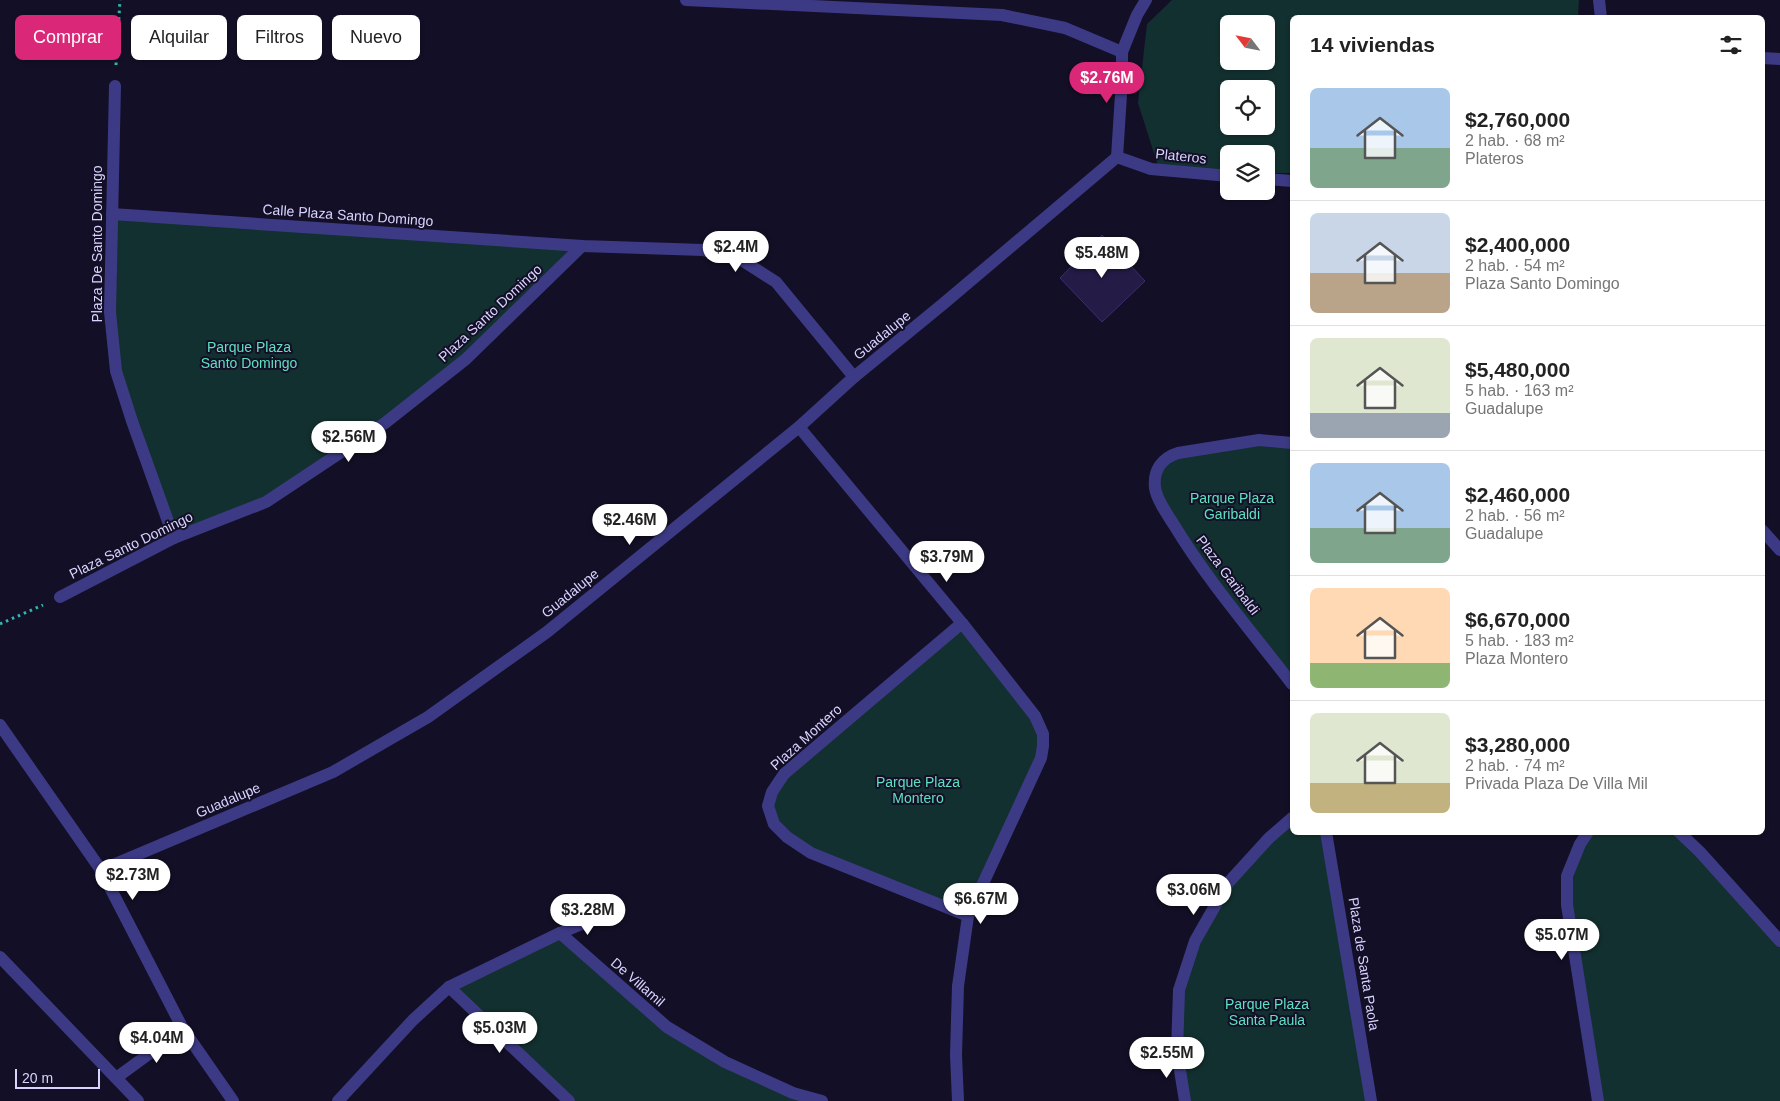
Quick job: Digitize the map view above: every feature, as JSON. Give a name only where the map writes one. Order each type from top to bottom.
[{"type":"street","points":[[686,0],[1002,15],[1065,28],[1122,52]]},
{"type":"street","points":[[1116,157],[1122,79],[1122,52],[1137,15],[1146,0]]},
{"type":"street","points":[[1599,0],[1601,15]]},
{"type":"street","points":[[1765,58],[1780,59]]},
{"type":"street","name":"Plaza De Santo Domingo","points":[[115,86],[110,312],[116,370],[132,421],[174,538]]},
{"type":"street","name":"Plateros","points":[[1116,157],[1151,169],[1220,175]]},
{"type":"street","name":"Guadalupe","points":[[101,870],[333,772],[428,717],[547,632],[799,427],[854,377],[1116,157]]},
{"type":"street","points":[[1275,180],[1290,181]]},
{"type":"street","name":"Calle Plaza Santo Domingo","points":[[112,214],[582,246]]},
{"type":"street","points":[[582,246],[703,250],[743,261],[776,282],[854,377]]},
{"type":"street","name":"Plaza Santo Domingo","points":[[60,597],[174,538],[266,502],[385,423],[466,359],[582,246]]},
{"type":"street","points":[[799,427],[962,623],[1034,716],[1043,734],[1044,746],[1041,758],[968,916],[958,986],[956,1055],[958,1101]]},
{"type":"street","name":"Plaza Garibaldi","points":[[1290,443],[1259,440],[1178,453],[1168,456],[1159,466],[1155,477],[1156,490],[1165,512],[1188,549],[1290,681]]},
{"type":"street","points":[[1765,533],[1780,550]]},
{"type":"street","name":"Plaza Montero","points":[[962,623],[784,774],[772,792],[768,806],[774,824],[787,837],[811,853],[968,916]]},
{"type":"street","points":[[0,724],[101,870],[183,1029],[233,1101]]},
{"type":"street","points":[[1185,1101],[1177,1052],[1179,990],[1196,941],[1228,883],[1269,838],[1290,820]]},
{"type":"street","name":"Plaza de Santa Paola","points":[[1327,835],[1371,1101]]},
{"type":"street","points":[[1586,835],[1580,844],[1567,876],[1567,905],[1598,1101]]},
{"type":"street","points":[[1682,835],[1780,940]]},
{"type":"street","points":[[338,1101],[413,1020],[449,987],[560,933],[606,914]]},
{"type":"street","name":"De Villamil","points":[[560,933],[667,1027],[725,1062],[793,1093],[822,1101]]},
{"type":"street","points":[[0,958],[138,1101]]},
{"type":"street","points":[[449,987],[570,1101]]},
{"type":"street","points":[[116,1078],[183,1029]]},
{"type":"path","points":[[115,86],[120,0]]},
{"type":"path","name":"Plaza Santo Domingo","points":[[0,624],[60,597]]},
{"type":"green space","points":[[1172,0],[1579,0],[1578,15],[1290,15],[1290,173],[1275,173],[1275,145],[1220,145],[1220,171],[1159,169],[1138,103],[1147,24]]},
{"type":"green space","name":"Parque Plaza Santo Domingo","points":[[112,214],[582,246],[466,359],[266,502],[174,538],[116,371]]},
{"type":"green space","name":"Parque Plaza Garibaldi","points":[[1259,440],[1290,443],[1290,681],[1188,549],[1155,477],[1168,456]]},
{"type":"green space","name":"Parque Plaza Montero","points":[[962,623],[1035,716],[1041,758],[968,916],[811,853],[774,824],[772,792]]},
{"type":"green space","name":"Parque Plaza Santa Paula","points":[[1290,820],[1290,835],[1326,835],[1371,1101],[1185,1101],[1179,990],[1228,883]]},
{"type":"green space","points":[[1587,835],[1681,835],[1780,941],[1780,1101],[1598,1101],[1567,905],[1580,844]]},
{"type":"green space","points":[[560,933],[667,1027],[725,1062],[822,1101],[569,1101],[449,987]]},
{"type":"building","points":[[1102,235],[1145,281],[1102,322],[1060,278]]}]
